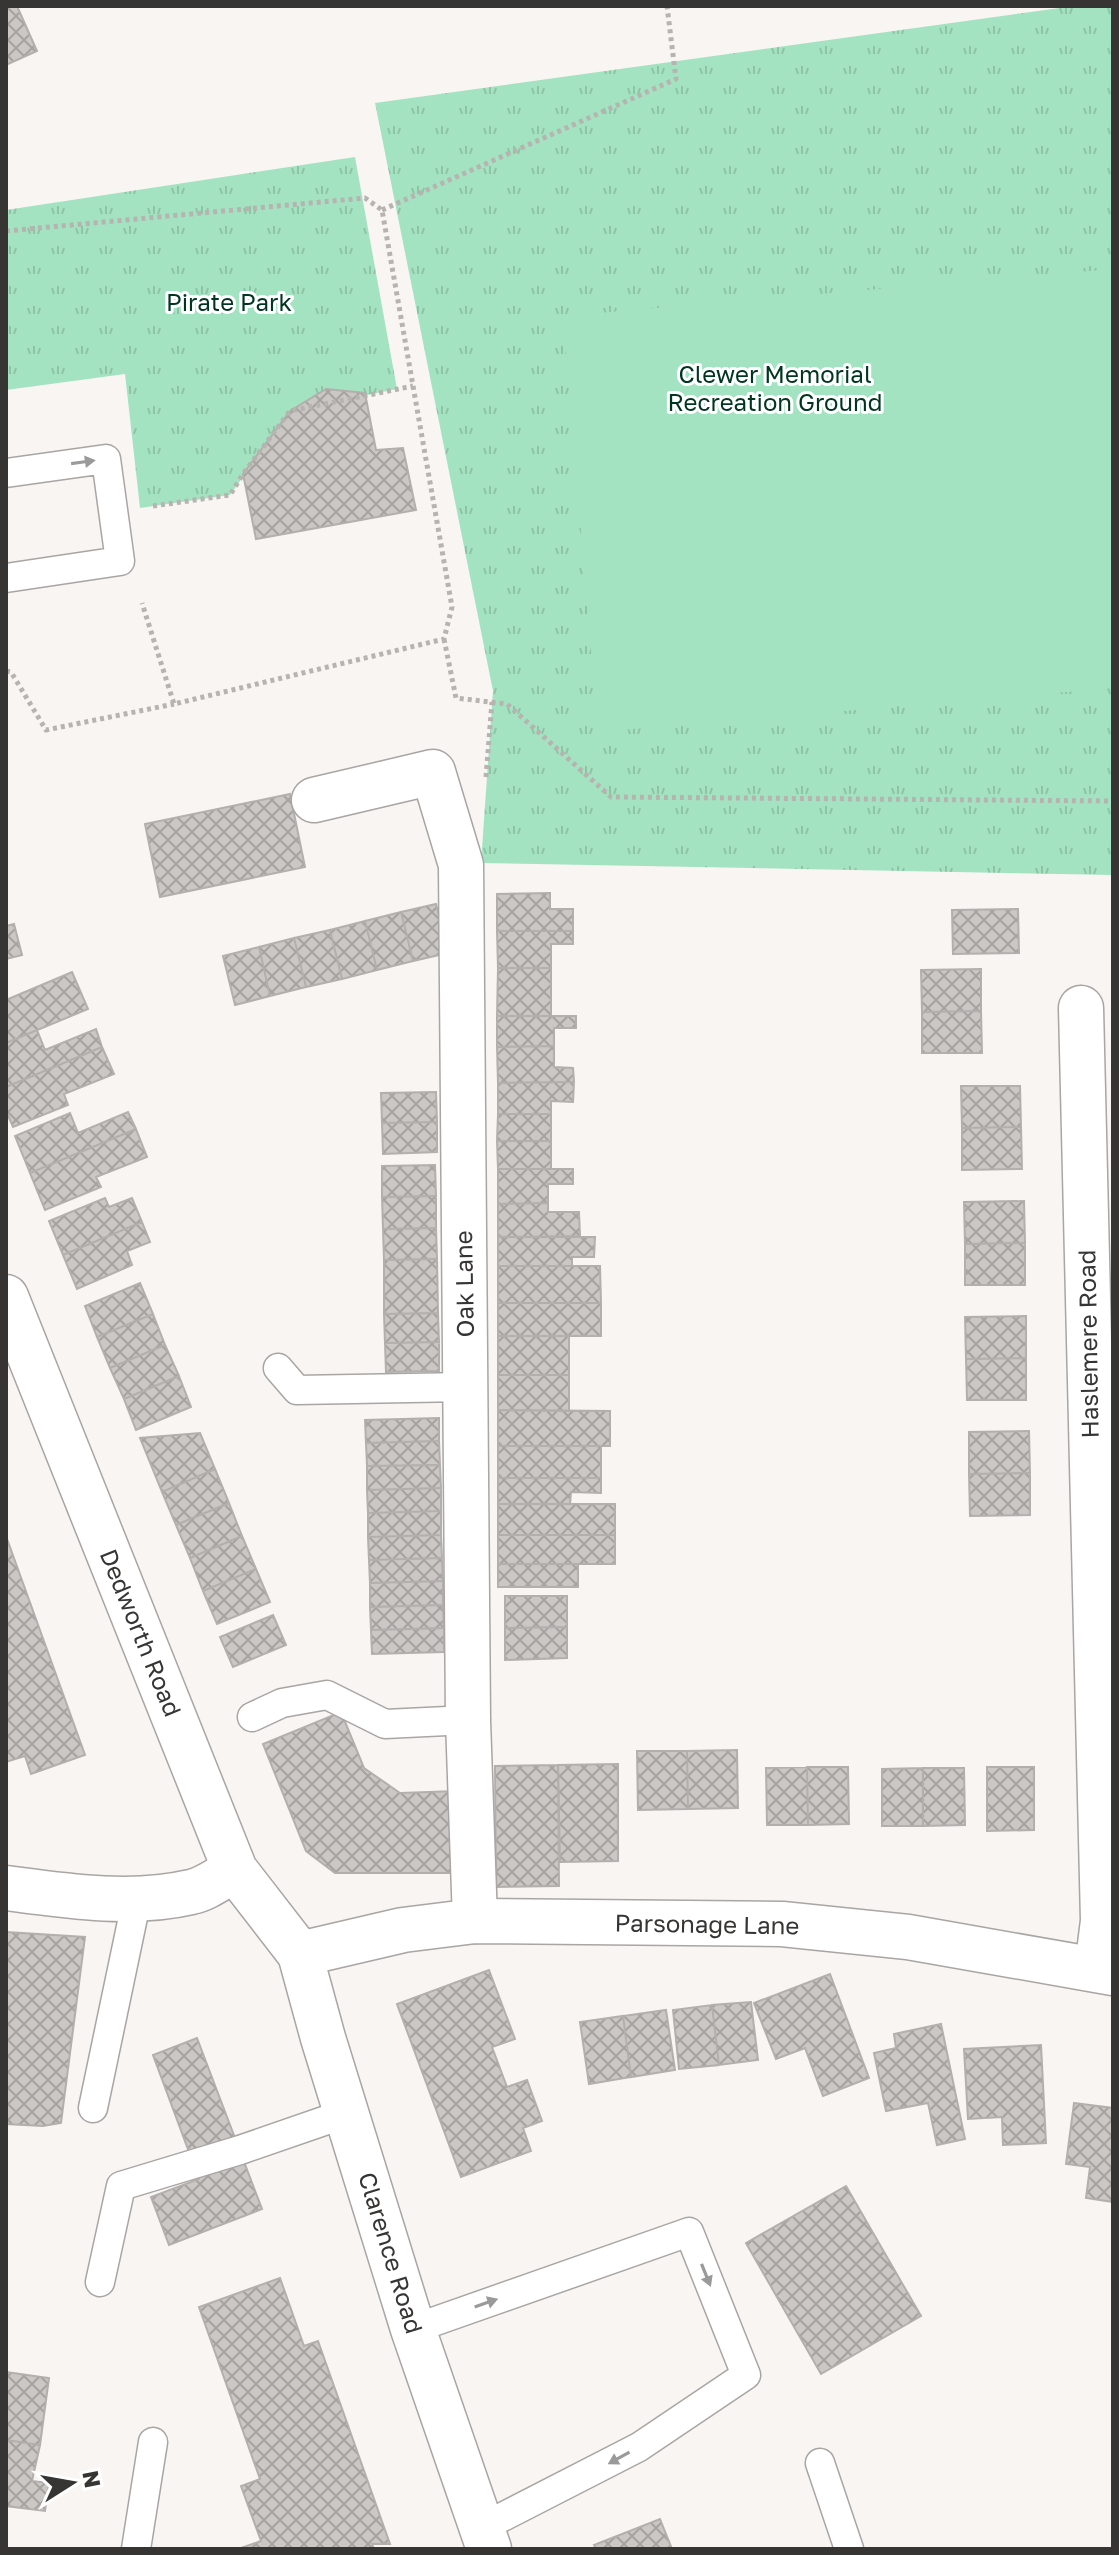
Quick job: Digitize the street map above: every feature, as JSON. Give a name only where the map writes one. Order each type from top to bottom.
[{"type":"street","name":"Oak Lane","points":[[314,800],[433,772],[461,865],[468,1720],[475,1921]]},
{"type":"street","name":"Haslemere Road","points":[[1081,1008],[1105,1971]]},
{"type":"street","name":"Dedworth Road","points":[[9,1310],[235,1870],[300,1954]]},
{"type":"street","points":[[6,1888],[69,1897],[137,1898],[194,1892],[235,1870]]},
{"type":"street","name":"Parsonage Lane","points":[[300,1954],[403,1930],[475,1921],[782,1924],[908,1937],[1105,1971]]},
{"type":"street","name":"Clarence Road","points":[[300,1954],[413,2329],[485,2539]]},
{"type":"lane","points":[[6,473],[106,459],[120,561],[6,578]]},
{"type":"lane","points":[[278,1368],[297,1390],[466,1387]]},
{"type":"lane","points":[[252,1717],[282,1703],[327,1695],[385,1724],[468,1720]]},
{"type":"lane","points":[[93,2108],[137,1898]]},
{"type":"lane","points":[[100,2282],[121,2186],[228,2154],[347,2113]]},
{"type":"lane","points":[[413,2329],[689,2232],[746,2375],[639,2447],[485,2539]]},
{"type":"lane","points":[[136,2549],[153,2442]]},
{"type":"lane","points":[[820,2463],[849,2549]]},
{"type":"path","points":[[382,210],[676,79],[667,6]]},
{"type":"path","points":[[6,231],[365,198],[382,210],[452,607],[444,639],[456,698],[507,704],[611,797],[1113,801]]},
{"type":"path","points":[[140,508],[230,495],[290,411],[413,386]]},
{"type":"path","points":[[142,603],[174,704]]},
{"type":"path","points":[[6,671],[11,672],[46,730],[174,704],[444,639]]},
{"type":"green space","name":"Clewer Memorial Recreation Ground","points":[[1074,6],[1113,6],[1113,875],[481,863],[493,691],[375,103]]},
{"type":"green space","name":"Pirate Park","points":[[355,157],[397,389],[290,411],[230,495],[140,508],[125,374],[6,390],[6,210]]},
{"type":"green space","points":[[1113,269],[1113,688],[598,732],[563,316]]},
{"type":"building","points":[[6,6],[17,6],[37,51],[6,65]]},
{"type":"building","points":[[326,389],[365,393],[376,450],[403,448],[416,510],[256,539],[243,474],[290,411]]},
{"type":"building","points":[[290,794],[305,867],[160,897],[145,824]]},
{"type":"building","points":[[550,893],[550,909],[573,909],[573,931],[497,931],[497,894]]},
{"type":"building","points":[[436,904],[448,953],[413,961],[401,912]]},
{"type":"building","points":[[1018,909],[1019,953],[953,954],[952,910]]},
{"type":"building","points":[[401,912],[413,961],[377,970],[365,921]]},
{"type":"building","points":[[365,921],[377,970],[342,979],[330,930]]},
{"type":"building","points":[[14,924],[22,955],[6,959],[6,926]]},
{"type":"building","points":[[330,930],[342,979],[306,987],[294,938]]},
{"type":"building","points":[[497,931],[573,931],[573,944],[551,944],[551,968],[498,968]]},
{"type":"building","points":[[294,938],[306,987],[270,996],[259,947]]},
{"type":"building","points":[[259,947],[270,996],[235,1005],[223,956]]},
{"type":"building","points":[[498,968],[551,968],[551,1016],[497,1016]]},
{"type":"building","points":[[981,969],[981,1011],[922,1012],[921,970]]},
{"type":"building","points":[[72,972],[88,1009],[6,1043],[6,1000]]},
{"type":"building","points":[[981,1011],[982,1053],[922,1053],[922,1012]]},
{"type":"building","points":[[497,1016],[576,1016],[576,1028],[554,1028],[554,1046],[497,1047]]},
{"type":"building","points":[[96,1029],[102,1047],[6,1087],[6,1043],[37,1030],[45,1050]]},
{"type":"building","points":[[554,1046],[554,1067],[573,1068],[574,1082],[498,1083],[497,1047]]},
{"type":"building","points":[[102,1047],[114,1074],[64,1094],[68,1105],[13,1127],[6,1111],[6,1087]]},
{"type":"building","points":[[574,1082],[573,1102],[551,1101],[551,1114],[498,1114],[498,1083]]},
{"type":"building","points":[[961,1086],[1020,1086],[1021,1127],[962,1128]]},
{"type":"building","points":[[436,1092],[437,1122],[382,1123],[381,1093]]},
{"type":"building","points":[[128,1112],[136,1129],[30,1173],[15,1136],[70,1113],[78,1133]]},
{"type":"building","points":[[498,1114],[551,1114],[551,1141],[497,1141]]},
{"type":"building","points":[[437,1122],[437,1152],[383,1154],[382,1123]]},
{"type":"building","points":[[1021,1127],[1022,1169],[962,1170],[962,1128]]},
{"type":"building","points":[[136,1129],[147,1157],[96,1177],[101,1187],[45,1210],[30,1173]]},
{"type":"building","points":[[497,1141],[551,1141],[551,1169],[498,1169]]},
{"type":"building","points":[[435,1165],[436,1196],[382,1197],[382,1166]]},
{"type":"building","points":[[498,1169],[573,1169],[573,1184],[548,1184],[548,1203],[498,1204]]},
{"type":"building","points":[[436,1196],[436,1228],[383,1229],[382,1197]]},
{"type":"building","points":[[105,1198],[109,1207],[132,1198],[142,1222],[63,1255],[49,1221]]},
{"type":"building","points":[[1024,1201],[1025,1243],[965,1244],[964,1202]]},
{"type":"building","points":[[548,1203],[548,1212],[579,1212],[580,1236],[498,1237],[498,1204]]},
{"type":"building","points":[[142,1222],[150,1242],[127,1251],[132,1265],[77,1289],[63,1255]]},
{"type":"building","points":[[436,1228],[437,1259],[384,1260],[383,1229]]},
{"type":"building","points":[[498,1237],[595,1237],[594,1257],[572,1257],[572,1266],[498,1266]]},
{"type":"building","points":[[1025,1243],[1025,1285],[965,1285],[965,1244]]},
{"type":"building","points":[[437,1259],[438,1313],[384,1314],[384,1260]]},
{"type":"building","points":[[498,1266],[600,1266],[601,1303],[498,1303]]},
{"type":"building","points":[[140,1283],[153,1314],[97,1337],[85,1306]]},
{"type":"building","points":[[498,1303],[601,1303],[601,1336],[498,1336]]},
{"type":"building","points":[[438,1313],[439,1342],[385,1343],[384,1314]]},
{"type":"building","points":[[153,1314],[165,1345],[110,1368],[97,1337]]},
{"type":"building","points":[[1026,1316],[1026,1358],[966,1359],[965,1317]]},
{"type":"building","points":[[498,1336],[569,1336],[569,1375],[498,1375]]},
{"type":"building","points":[[439,1342],[439,1371],[386,1372],[385,1343]]},
{"type":"building","points":[[165,1345],[179,1376],[124,1399],[110,1368]]},
{"type":"building","points":[[1026,1358],[1026,1400],[967,1400],[966,1359]]},
{"type":"building","points":[[498,1375],[569,1375],[569,1411],[498,1410]]},
{"type":"building","points":[[179,1376],[191,1407],[136,1430],[124,1399]]},
{"type":"building","points":[[498,1410],[610,1411],[610,1446],[498,1446]]},
{"type":"building","points":[[439,1418],[439,1441],[366,1443],[365,1420]]},
{"type":"building","points":[[1029,1431],[1030,1473],[969,1474],[969,1432]]},
{"type":"building","points":[[200,1433],[215,1469],[162,1492],[140,1438]]},
{"type":"building","points":[[439,1441],[440,1465],[367,1466],[366,1443]]},
{"type":"building","points":[[498,1446],[601,1446],[601,1478],[498,1478]]},
{"type":"building","points":[[440,1465],[441,1488],[367,1490],[367,1466]]},
{"type":"building","points":[[215,1469],[229,1503],[176,1525],[162,1492]]},
{"type":"building","points":[[1030,1473],[1030,1515],[970,1516],[969,1474]]},
{"type":"building","points":[[498,1478],[601,1478],[601,1493],[571,1492],[570,1504],[498,1504]]},
{"type":"building","points":[[441,1488],[441,1511],[368,1513],[367,1490]]},
{"type":"building","points":[[229,1503],[242,1536],[190,1558],[176,1525]]},
{"type":"building","points":[[498,1504],[615,1504],[615,1535],[498,1535]]},
{"type":"building","points":[[441,1511],[441,1535],[368,1537],[368,1513]]},
{"type":"building","points":[[441,1535],[442,1558],[369,1560],[368,1537]]},
{"type":"building","points":[[498,1535],[615,1535],[615,1564],[498,1564]]},
{"type":"building","points":[[6,1536],[85,1755],[31,1774],[25,1756],[6,1762]]},
{"type":"building","points":[[242,1536],[256,1569],[203,1591],[190,1558]]},
{"type":"building","points":[[442,1558],[443,1581],[370,1583],[369,1560]]},
{"type":"building","points":[[498,1564],[578,1564],[578,1587],[498,1587]]},
{"type":"building","points":[[256,1569],[270,1602],[217,1624],[203,1591]]},
{"type":"building","points":[[443,1581],[443,1605],[370,1607],[370,1583]]},
{"type":"building","points":[[505,1596],[567,1596],[567,1627],[505,1628]]},
{"type":"building","points":[[443,1605],[444,1628],[371,1630],[370,1607]]},
{"type":"building","points":[[273,1615],[286,1645],[233,1667],[220,1637]]},
{"type":"building","points":[[567,1627],[567,1658],[505,1660],[505,1628]]},
{"type":"building","points":[[444,1628],[444,1652],[372,1654],[371,1630]]},
{"type":"building","points":[[341,1712],[364,1768],[400,1793],[456,1791],[457,1873],[335,1873],[306,1851],[263,1744]]},
{"type":"building","points":[[737,1750],[738,1808],[688,1809],[687,1751]]},
{"type":"building","points":[[637,1751],[687,1751],[688,1809],[638,1810]]},
{"type":"building","points":[[618,1764],[618,1861],[560,1862],[558,1765]]},
{"type":"building","points":[[558,1765],[559,1886],[496,1887],[495,1766]]},
{"type":"building","points":[[807,1767],[848,1767],[849,1824],[808,1825]]},
{"type":"building","points":[[807,1767],[808,1825],[767,1825],[766,1768]]},
{"type":"building","points":[[987,1767],[1034,1767],[1034,1830],[987,1831]]},
{"type":"building","points":[[923,1768],[964,1768],[965,1825],[923,1826]]},
{"type":"building","points":[[923,1768],[923,1826],[882,1826],[882,1769]]},
{"type":"building","points":[[6,1932],[85,1937],[61,2123],[43,2126],[6,2124]]},
{"type":"building","points":[[489,1970],[515,2039],[492,2047],[507,2087],[527,2080],[542,2121],[523,2128],[531,2151],[461,2177],[397,2004]]},
{"type":"building","points":[[830,1974],[869,2078],[823,2096],[805,2048],[776,2059],[754,2003]]},
{"type":"building","points":[[751,2002],[758,2060],[719,2065],[712,2005]]},
{"type":"building","points":[[712,2005],[719,2065],[679,2069],[673,2010]]},
{"type":"building","points":[[666,2010],[675,2070],[631,2077],[623,2016]]},
{"type":"building","points":[[623,2016],[631,2077],[589,2084],[580,2022]]},
{"type":"building","points":[[941,2024],[965,2139],[937,2145],[928,2103],[886,2111],[874,2053],[896,2048],[894,2034]]},
{"type":"building","points":[[197,2038],[262,2209],[169,2245],[151,2197],[199,2179],[153,2055]]},
{"type":"building","points":[[1041,2045],[1046,2143],[1003,2145],[1002,2117],[968,2119],[964,2049]]},
{"type":"building","points":[[1074,2103],[1113,2108],[1113,2202],[1086,2198],[1090,2167],[1066,2164]]},
{"type":"building","points":[[846,2186],[921,2316],[821,2374],[746,2243]]},
{"type":"building","points":[[280,2278],[304,2346],[318,2341],[390,2544],[372,2544],[374,2549],[238,2549],[261,2541],[241,2486],[260,2479],[199,2307]]},
{"type":"building","points":[[6,2372],[49,2378],[40,2445],[6,2440]]},
{"type":"building","points":[[6,2440],[40,2445],[32,2481],[49,2483],[45,2511],[6,2506]]},
{"type":"building","points":[[660,2519],[672,2549],[596,2549],[594,2545]]}]
